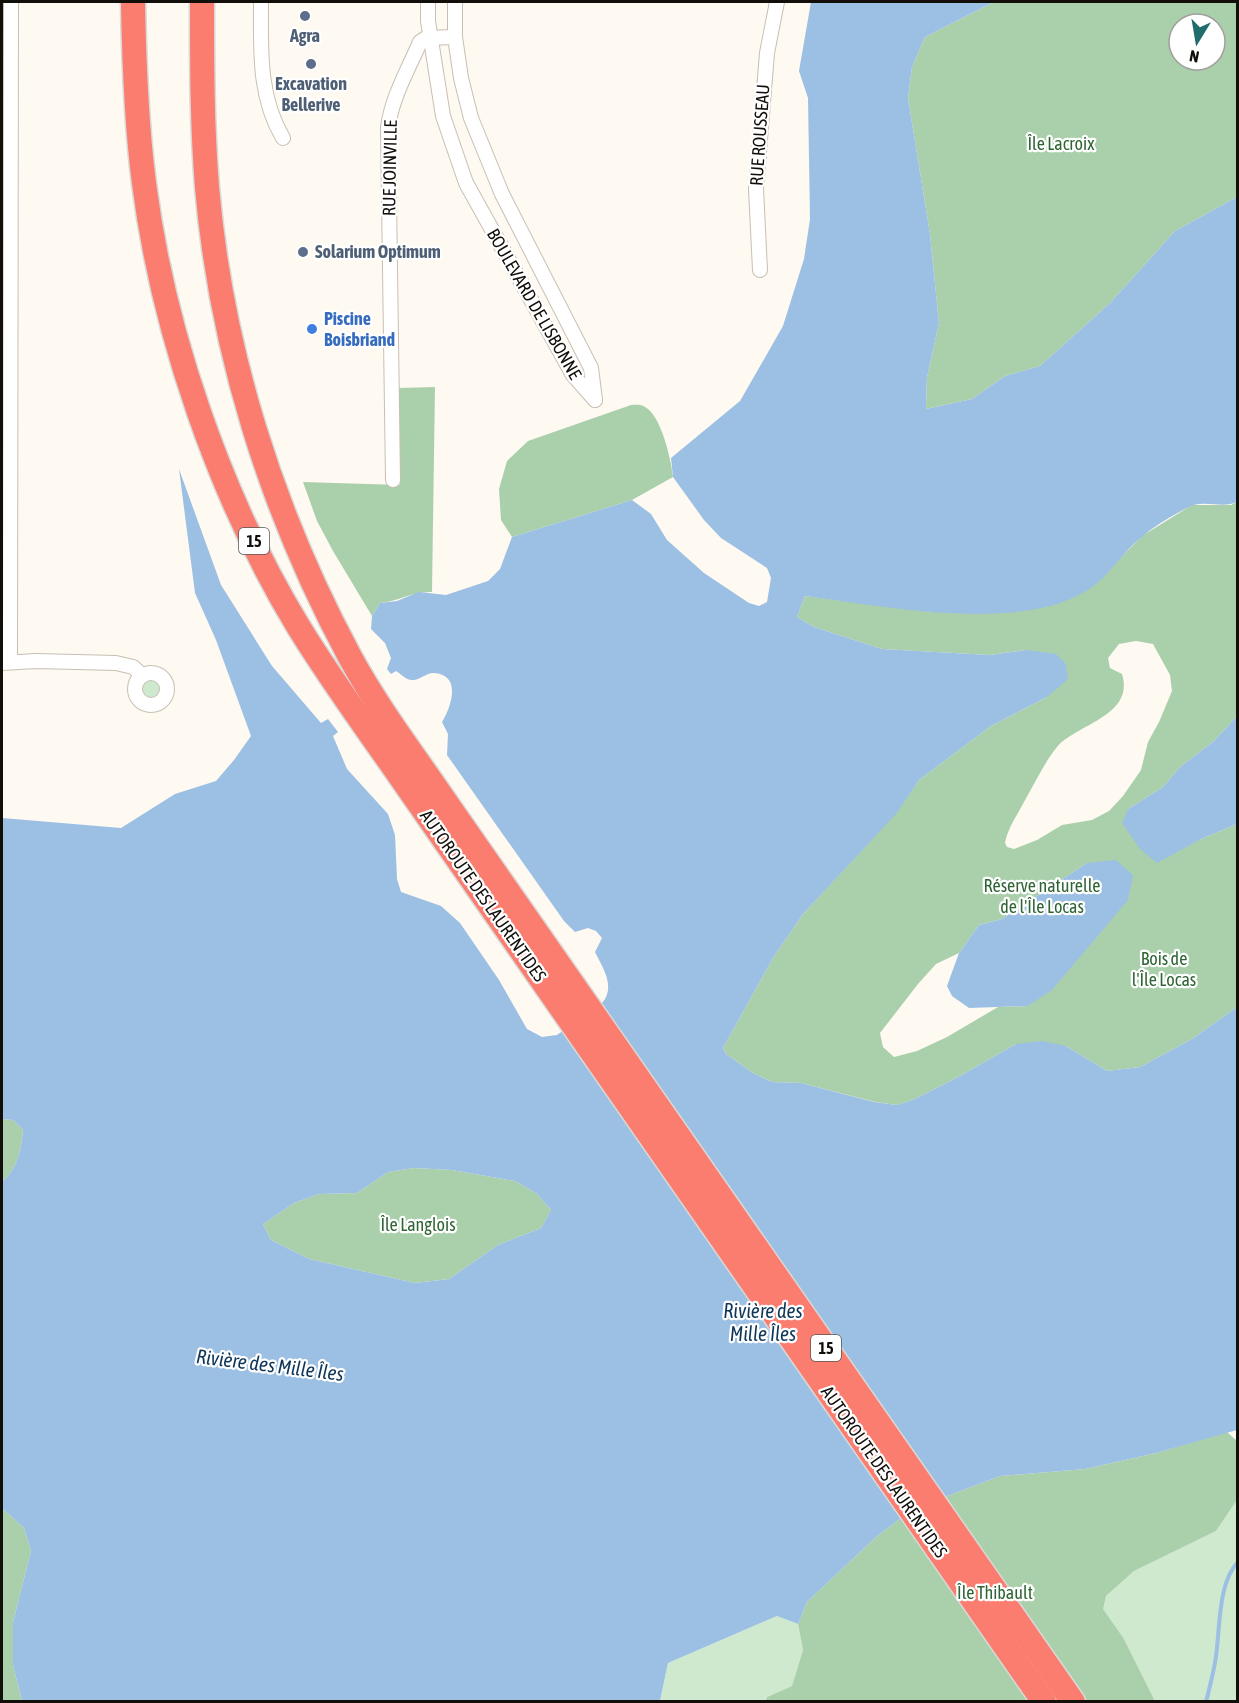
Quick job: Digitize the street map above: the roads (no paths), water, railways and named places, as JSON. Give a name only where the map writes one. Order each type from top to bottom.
[{"type":"highway","name":"AUTOROUTE DES LAURENTIDES","points":[[133,2],[136,107],[144,184],[154,241],[176,335],[191,387],[218,459],[262,558],[302,632],[1073,1701]]},
{"type":"highway","name":"AUTOROUTE DES LAURENTIDES","points":[[202,2],[202,115],[207,189],[225,313],[244,393],[279,503],[315,588],[362,677],[570,1001],[1044,1701]]},
{"type":"street","points":[[11,2],[6,663],[36,661],[116,663],[133,667],[142,675]]},
{"type":"street","points":[[261,2],[262,82],[269,108],[283,138]]},
{"type":"street","name":"BOULEVARD DE LISBONNE","points":[[428,2],[428,21],[436,82],[443,116],[466,183],[573,375],[595,400],[591,368],[502,194],[471,118],[461,78],[455,37],[454,2]]},
{"type":"street","name":"RUE ROUSSEAU","points":[[760,270],[756,189],[767,53],[777,2]]},
{"type":"street","points":[[431,38],[455,37]]},
{"type":"street","name":"RUE JOINVILLE","points":[[393,480],[388,127],[397,93],[420,42],[431,38]]},
{"type":"street","points":[[481,212],[502,194]]},
{"type":"water","name":"Rivière des Mille Îles","points":[[811,2],[994,2],[925,37],[912,67],[908,98],[930,234],[939,323],[927,377],[926,409],[972,399],[1005,376],[1040,366],[1110,303],[1175,231],[1237,197],[1237,502],[1225,505],[1200,504],[1183,510],[1159,524],[1136,542],[1095,585],[1067,601],[1033,610],[995,614],[955,613],[874,606],[805,596],[797,617],[814,627],[882,649],[990,655],[1026,650],[1056,654],[1066,664],[1068,679],[1047,697],[991,726],[919,780],[896,814],[803,914],[773,958],[723,1048],[726,1054],[753,1073],[772,1082],[801,1083],[874,1102],[897,1105],[915,1099],[958,1077],[1016,1044],[1042,1041],[1066,1046],[1107,1071],[1140,1067],[1192,1039],[1237,1007],[1237,1430],[1156,1453],[1085,1469],[1000,1476],[913,1509],[876,1537],[807,1602],[798,1624],[777,1616],[668,1663],[660,1701],[22,1701],[13,1665],[13,1622],[31,1551],[24,1528],[2,1508],[2,1182],[12,1171],[18,1158],[23,1130],[13,1120],[2,1119],[2,818],[121,828],[175,794],[216,781],[251,736],[216,640],[195,593],[179,469],[221,585],[272,666],[321,723],[328,719],[338,732],[333,736],[347,769],[388,814],[395,835],[397,879],[401,892],[441,906],[460,923],[499,980],[527,1029],[542,1037],[557,1035],[602,1003],[608,991],[608,984],[595,952],[602,938],[596,931],[588,928],[575,932],[564,921],[447,755],[448,734],[442,722],[451,701],[449,680],[435,673],[413,680],[396,671],[391,674],[387,669],[391,658],[385,643],[371,629],[372,616],[380,603],[397,601],[419,592],[446,595],[488,581],[500,569],[512,537],[632,500],[651,514],[667,540],[704,573],[749,603],[759,606],[767,602],[771,578],[767,568],[721,538],[704,520],[673,477],[671,458],[740,401],[783,326],[804,259],[810,219],[808,98],[799,71]],"holes":[[[414,1168],[452,1170],[515,1181],[536,1193],[551,1210],[541,1228],[498,1245],[449,1279],[415,1283],[309,1259],[271,1240],[263,1224],[294,1203],[319,1194],[357,1193],[388,1172]]]},
{"type":"water","points":[[1237,716],[1237,824],[1199,840],[1157,863],[1140,849],[1122,823],[1128,809],[1163,787],[1180,767],[1214,741]]},
{"type":"water","points":[[1116,860],[1133,875],[1128,900],[1052,990],[1028,1006],[969,1008],[952,996],[947,986],[959,953],[979,925],[1002,919],[1087,863]]},
{"type":"waterway","points":[[1206,1702],[1215,1662],[1223,1593],[1231,1571],[1238,1562]]},
{"type":"place","name":"Agra","points":[[305,16]]},
{"type":"place","name":"Excavation Bellerive","points":[[311,64]]},
{"type":"place","name":"Solarium Optimum","points":[[303,252]]},
{"type":"place","name":"Piscine Boisbriand","points":[[312,329]]},
{"type":"park label","name":"Île Lacroix","points":[[1061,144]]},
{"type":"park label","name":"Réserve naturelle de l'Île Locas","points":[[1042,896]]},
{"type":"park label","name":"Bois de l'Île Locas","points":[[1164,969]]},
{"type":"park label","name":"Île Langlois","points":[[418,1225]]},
{"type":"park label","name":"Île Thibault","points":[[995,1593]]}]
